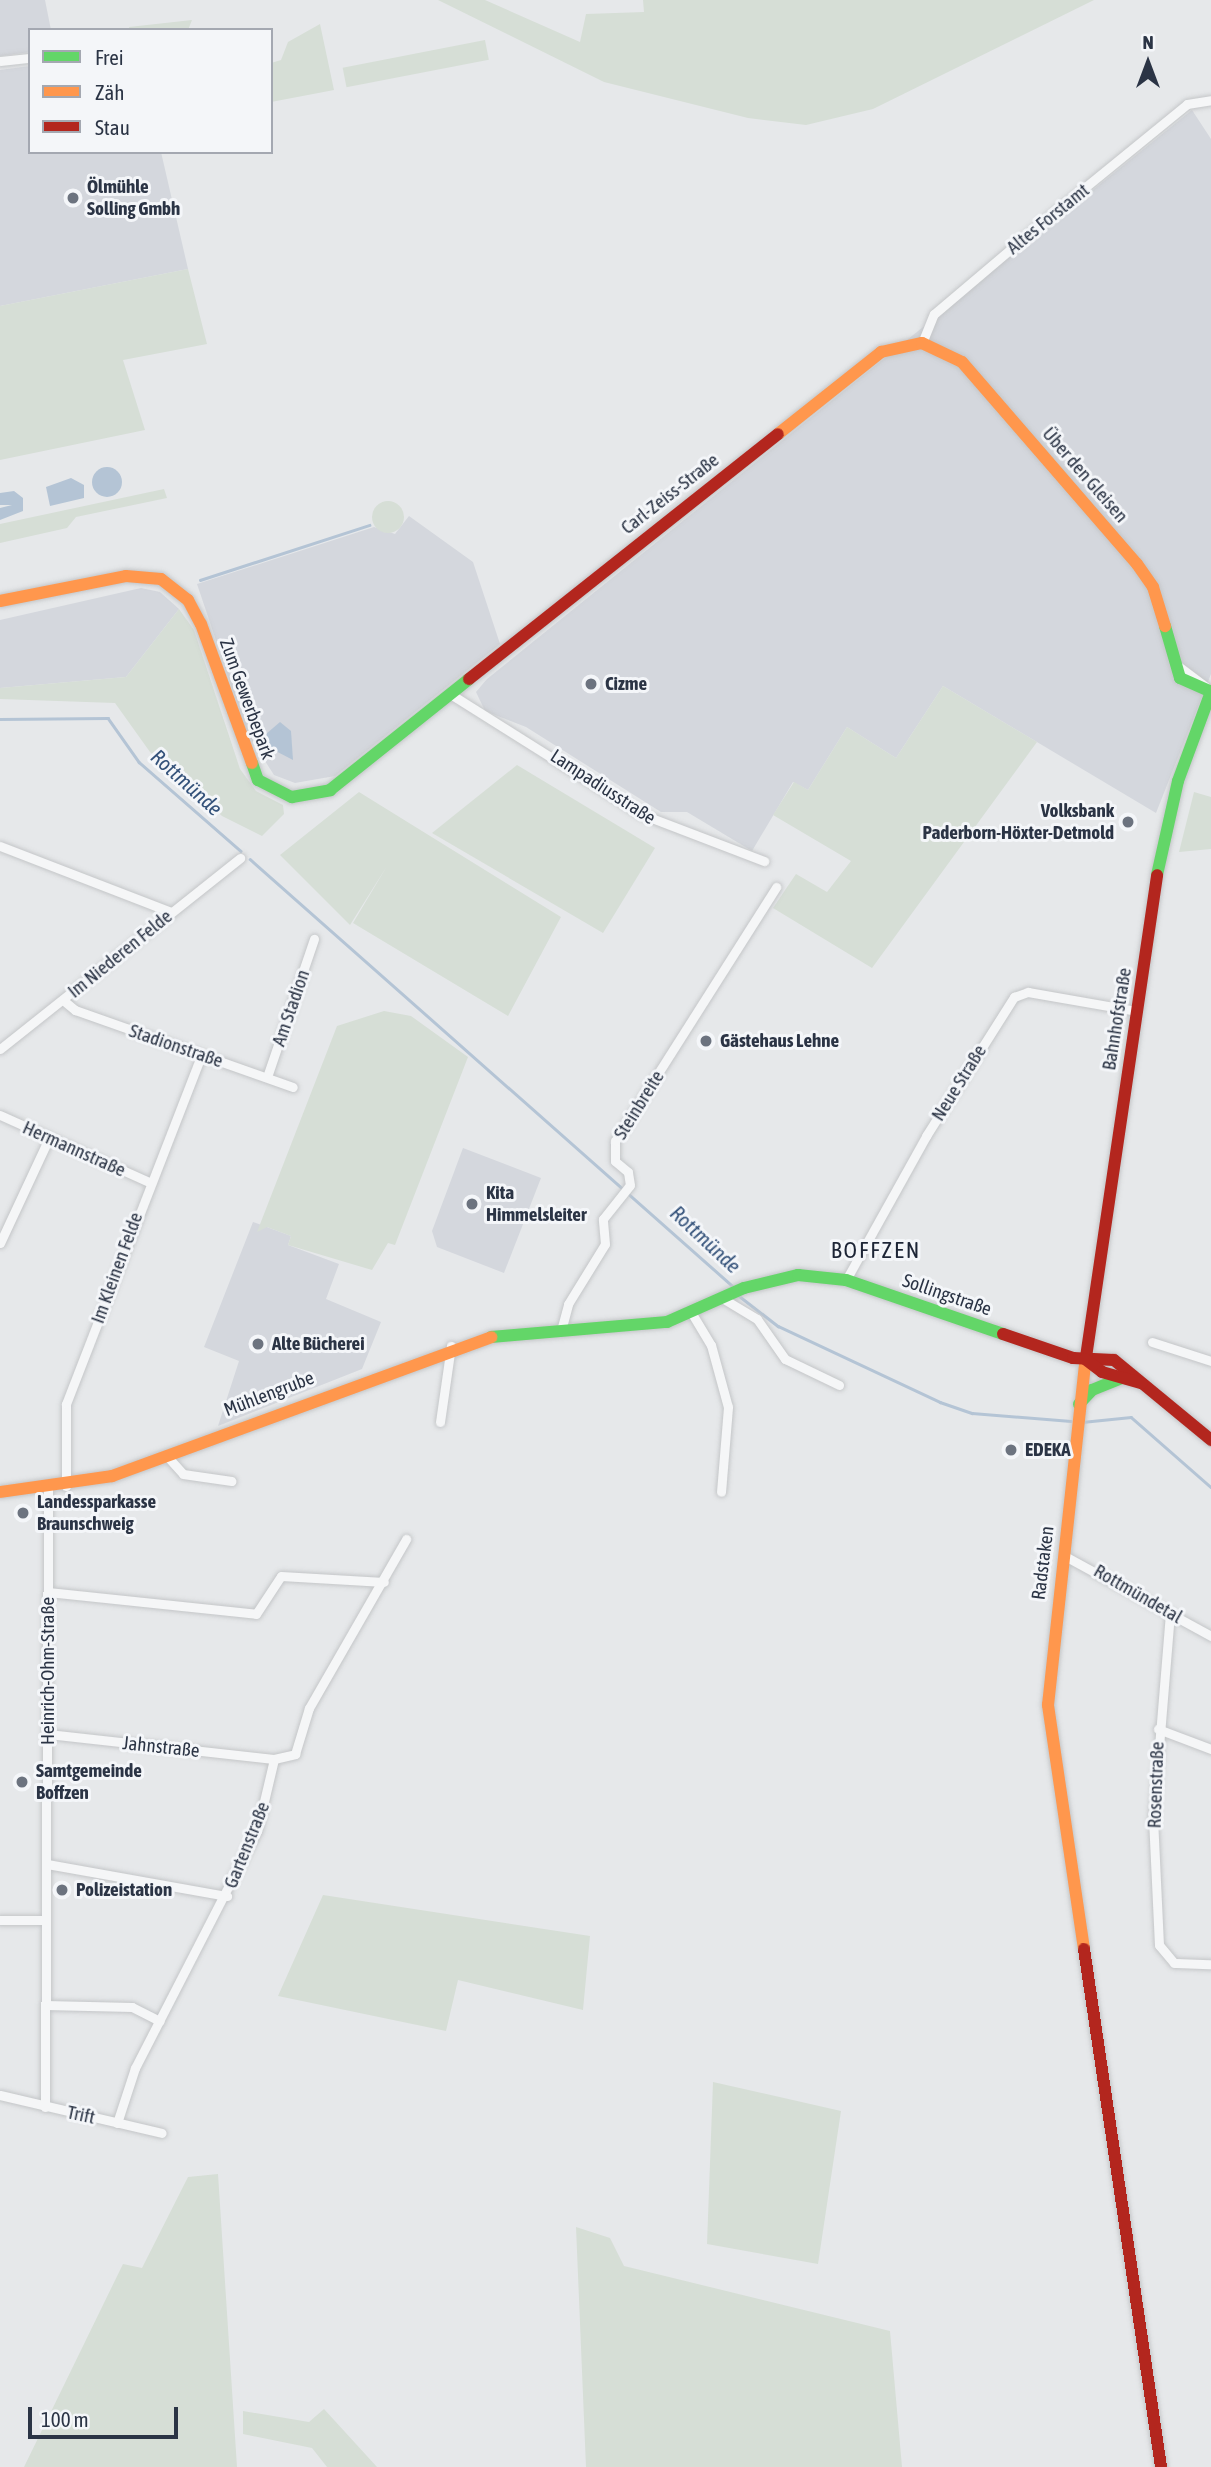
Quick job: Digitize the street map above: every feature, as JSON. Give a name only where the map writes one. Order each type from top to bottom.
[{"type":"street","points":[[0,61],[28,58]]},
{"type":"street","name":"Altes Forstamt","points":[[922,343],[934,314],[1187,104],[1211,100]]},
{"type":"street","name":"Über den Gleisen","points":[[922,343],[962,362],[1137,564],[1153,587],[1177,666],[1186,685],[1211,692]]},
{"type":"street","name":"Carl-Zeiss-Straße","points":[[452,695],[881,352],[922,343]]},
{"type":"street","name":"Zum Gewerbepark","points":[[0,601],[134,576],[174,586],[201,624],[252,772],[279,794],[330,790],[452,695]]},
{"type":"street","name":"Bahnhofstraße","points":[[1085,1359],[1137,1011],[1178,781],[1211,692]]},
{"type":"street","name":"Lampadiusstraße","points":[[452,695],[641,814],[764,861]]},
{"type":"street","points":[[0,846],[171,912]]},
{"type":"street","name":"Im Niederen Felde","points":[[0,1049],[240,858]]},
{"type":"street","name":"Steinbreite","points":[[562,1327],[568,1304],[605,1244],[603,1219],[627,1188],[628,1172],[615,1161],[615,1141],[776,887]]},
{"type":"street","name":"Am Stadion","points":[[267,1077],[314,939]]},
{"type":"street","name":"Neue Straße","points":[[846,1280],[926,1136],[1014,997],[1028,992],[1137,1011]]},
{"type":"street","name":"Stadionstraße","points":[[63,1000],[201,1056],[293,1087]]},
{"type":"street","name":"Im Kleinen Felde","points":[[66,1486],[66,1404],[149,1182],[201,1056]]},
{"type":"street","name":"Hermannstraße","points":[[0,1115],[149,1182]]},
{"type":"street","points":[[0,1243],[49,1138]]},
{"type":"street","name":"Sollingstraße","points":[[635,1326],[691,1312],[744,1288],[798,1275],[846,1280],[1085,1359]]},
{"type":"street","points":[[726,1296],[757,1319],[785,1359],[839,1385]]},
{"type":"street","points":[[691,1312],[711,1345],[728,1407],[721,1492]]},
{"type":"street","name":"Mühlengrube","points":[[0,1492],[66,1486],[166,1455],[451,1346],[503,1332],[562,1327],[635,1326]]},
{"type":"street","points":[[1152,1342],[1211,1361]]},
{"type":"street","points":[[440,1422],[451,1346]]},
{"type":"street","points":[[1085,1359],[1121,1378],[1141,1382]]},
{"type":"street","points":[[1085,1359],[1114,1360],[1211,1440]]},
{"type":"street","name":"Radstaken","points":[[1085,1359],[1048,1705],[1055,1772],[1161,2467]]},
{"type":"street","points":[[1077,1416],[1092,1390],[1121,1378]]},
{"type":"street","points":[[166,1455],[183,1474],[231,1481]]},
{"type":"street","name":"Heinrich-Ohm-Straße","points":[[45,2107],[48,1487]]},
{"type":"street","points":[[274,1759],[295,1754],[310,1708],[384,1582],[406,1539]]},
{"type":"street","name":"Rottmündetal","points":[[1063,1555],[1211,1636]]},
{"type":"street","points":[[48,1592],[256,1614],[281,1576],[384,1582]]},
{"type":"street","name":"Rosenstraße","points":[[1170,1613],[1158,1729],[1153,1818],[1163,1956],[1211,1964]]},
{"type":"street","points":[[1158,1729],[1211,1749]]},
{"type":"street","name":"Jahnstraße","points":[[48,1734],[274,1759]]},
{"type":"street","name":"Gartenstraße","points":[[117,2123],[160,2021],[227,1896],[257,1831],[274,1759]]},
{"type":"street","points":[[47,1864],[227,1896]]},
{"type":"street","points":[[0,1920],[46,1920]]},
{"type":"street","points":[[45,2005],[132,2007],[160,2021]]},
{"type":"street","name":"Trift","points":[[0,2095],[162,2133]]},
{"type":"shaded area","points":[[0,0],[45,0],[51,28],[28,28],[28,52],[0,56]]},
{"type":"shaded area","points":[[438,0],[485,0],[580,42],[586,14],[644,12],[643,0],[1094,0],[873,109],[806,125],[748,118],[604,82]]},
{"type":"shaded area","points":[[192,20],[189,28],[129,27]]},
{"type":"shaded area","points":[[320,24],[334,90],[273,102],[273,62],[281,60],[288,42]]},
{"type":"shaded area","points":[[485,40],[489,60],[346,87],[343,68]]},
{"type":"shaded area","points":[[28,66],[28,154],[161,154],[188,269],[0,306],[0,70]]},
{"type":"shaded area","points":[[1192,110],[1211,139],[1211,674],[1156,813],[943,686],[896,758],[847,727],[808,790],[793,782],[752,851],[687,812],[661,812],[526,727],[485,711],[476,692],[487,679]]},
{"type":"shaded area","points":[[188,269],[207,344],[123,360],[145,430],[0,460],[0,306]]},
{"type":"shaded area","points":[[164,489],[167,498],[76,517],[67,528],[0,543],[0,524]]},
{"type":"shaded area","points":[[388,501],[399,506],[404,517],[399,528],[388,533],[377,528],[372,517],[377,506]]},
{"type":"shaded area","points":[[409,516],[473,562],[500,644],[335,776],[295,783],[274,775],[247,733],[197,584],[374,527],[395,534]]},
{"type":"shaded area","points":[[141,588],[160,592],[179,609],[126,677],[0,688],[0,620]]},
{"type":"shaded area","points":[[179,609],[194,630],[240,769],[256,791],[283,805],[284,814],[262,836],[222,816],[150,752],[115,703],[0,699],[0,688],[126,677]]},
{"type":"shaded area","points":[[943,686],[1037,742],[872,968],[773,908],[796,874],[827,892],[851,861],[773,815],[794,782],[808,790],[847,727],[896,758]]},
{"type":"shaded area","points":[[517,765],[655,848],[603,933],[432,833]]},
{"type":"shaded area","points":[[359,792],[561,917],[508,1016],[353,923],[387,866],[350,925],[280,855]]},
{"type":"shaded area","points":[[1194,792],[1211,797],[1211,849],[1179,852]]},
{"type":"shaded area","points":[[384,1011],[411,1016],[468,1057],[395,1245],[388,1243],[372,1270],[288,1245],[291,1236],[267,1227],[257,1232],[337,1026]]},
{"type":"shaded area","points":[[463,1148],[541,1178],[504,1273],[437,1247],[432,1231]]},
{"type":"shaded area","points":[[253,1222],[291,1236],[288,1245],[339,1264],[326,1299],[381,1322],[362,1369],[218,1426],[239,1361],[204,1347]]},
{"type":"shaded area","points":[[323,1895],[590,1936],[583,2010],[458,1980],[446,2031],[278,1996]]},
{"type":"shaded area","points":[[713,2082],[841,2111],[818,2264],[707,2244]]},
{"type":"shaded area","points":[[218,2174],[237,2467],[24,2467],[123,2264],[142,2268],[188,2177]]},
{"type":"shaded area","points":[[576,2227],[610,2238],[624,2266],[890,2331],[902,2467],[586,2467]]},
{"type":"shaded area","points":[[324,2409],[377,2467],[327,2467],[312,2448],[243,2434],[243,2411],[309,2422]]},
{"type":"water","points":[[107,467],[113,468],[121,476],[121,488],[113,496],[107,497],[101,496],[93,488],[92,482],[93,476],[101,468]]},
{"type":"water","points":[[71,478],[84,485],[84,498],[50,506],[46,487]]},
{"type":"water","points":[[14,491],[23,498],[23,511],[0,520],[0,508],[12,505],[0,505],[0,493]]},
{"type":"water","points":[[280,722],[291,731],[293,760],[268,747],[266,734]]},
{"type":"waterway","points":[[200,580],[369,525]]},
{"type":"waterway","name":"Rottmünde","points":[[0,719],[108,718],[139,762],[241,851]]},
{"type":"waterway","name":"Rottmünde","points":[[250,859],[736,1289]]},
{"type":"waterway","name":"Rottmünde","points":[[738,1295],[778,1326],[940,1402],[972,1413],[1071,1421]]},
{"type":"waterway","name":"Rottmünde","points":[[1082,1422],[1131,1417],[1211,1487]]},
{"type":"traffic: fast","points":[[1165,626],[1180,678],[1211,692]]},
{"type":"traffic: fast","points":[[252,763],[258,780],[292,797],[330,790],[469,679]]},
{"type":"traffic: fast","points":[[1157,875],[1178,781],[1211,692]]},
{"type":"traffic: fast","points":[[491,1337],[667,1322],[744,1288],[798,1275],[846,1280],[1003,1334]]},
{"type":"traffic: fast","points":[[1079,1404],[1092,1390],[1121,1378]]},
{"type":"traffic: slow","points":[[778,434],[881,352],[922,343],[962,362],[1137,564],[1153,587],[1165,626]]},
{"type":"traffic: slow","points":[[0,601],[126,576],[161,579],[188,600],[201,624],[252,763]]},
{"type":"traffic: slow","points":[[0,1492],[112,1476],[491,1337]]},
{"type":"traffic: slow","points":[[1084,1949],[1048,1705],[1086,1357]]},
{"type":"traffic: jam","points":[[469,679],[778,434]]},
{"type":"traffic: jam","points":[[1086,1357],[1157,875]]},
{"type":"traffic: jam","points":[[1003,1334],[1073,1358],[1114,1360],[1211,1440]]},
{"type":"traffic: jam","points":[[1085,1359],[1102,1372],[1141,1383]]},
{"type":"traffic: jam","points":[[1084,1949],[1161,2467]]},
{"type":"place","name":"Ölmühle Solling Gmbh","points":[[73,198]]},
{"type":"place","name":"Cizme","points":[[591,684]]},
{"type":"place","name":"Volksbank Paderborn-Höxter-Detmold","points":[[1128,822]]},
{"type":"place","name":"Gästehaus Lehne","points":[[706,1041]]},
{"type":"place","name":"Kita Himmelsleiter","points":[[472,1204]]},
{"type":"place","name":"Alte Bücherei","points":[[258,1344]]},
{"type":"place","name":"EDEKA","points":[[1011,1450]]},
{"type":"place","name":"Landessparkasse Braunschweig","points":[[23,1513]]},
{"type":"place","name":"Samtgemeinde Boffzen","points":[[22,1782]]},
{"type":"place","name":"Polizeistation","points":[[62,1890]]},
{"type":"district","name":"BOFFZEN","points":[[876,1250]]}]
